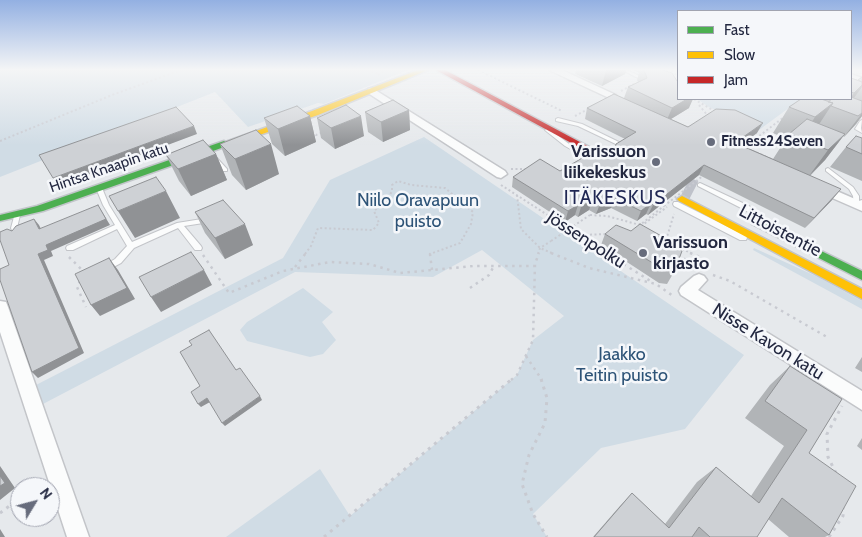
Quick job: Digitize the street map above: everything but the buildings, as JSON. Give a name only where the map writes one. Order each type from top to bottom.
[{"type":"main road","name":"Hintsa Knaapin katu","points":[[0,218],[17,215],[99,188],[361,95]]},
{"type":"main road","points":[[487,95],[545,126],[600,160]]},
{"type":"main road","points":[[515,95],[561,116],[619,148]]},
{"type":"main road","name":"Littoistentie","points":[[697,187],[783,236],[862,276]]},
{"type":"main road","name":"Littoistentie","points":[[675,205],[772,246],[862,294]]},
{"type":"street","points":[[378,95],[501,174]]},
{"type":"street","points":[[604,95],[612,99]]},
{"type":"street","points":[[806,182],[860,204]]},
{"type":"street","name":"Nisse Kavon katu","points":[[703,274],[687,291],[862,401]]},
{"type":"street","points":[[0,307],[5,337],[78,537]]},
{"type":"lane","points":[[862,122],[858,129],[862,130]]},
{"type":"lane","points":[[207,150],[225,170]]},
{"type":"lane","points":[[828,170],[851,188],[860,204]]},
{"type":"lane","points":[[99,188],[131,246]]},
{"type":"lane","points":[[16,234],[14,228],[17,215]]},
{"type":"lane","points":[[102,270],[118,261],[131,246],[179,224],[203,220],[217,222]]},
{"type":"lane","points":[[179,224],[198,248]]},
{"type":"lane","points":[[70,248],[119,226]]},
{"type":"path","points":[[0,141],[114,95]]},
{"type":"path","points":[[523,95],[561,116]]},
{"type":"path","points":[[695,100],[710,119]]},
{"type":"path","points":[[698,103],[722,114]]},
{"type":"path","points":[[740,152],[762,132],[789,114]]},
{"type":"path","points":[[574,117],[582,121]]},
{"type":"path","points":[[310,130],[316,135],[324,132]]},
{"type":"path","points":[[741,146],[779,162]]},
{"type":"path","points":[[501,174],[513,168],[530,170]]},
{"type":"path","points":[[637,230],[705,174]]},
{"type":"path","points":[[294,268],[311,246],[318,228],[372,230],[379,224],[374,211],[387,200],[392,190],[392,185],[398,181],[412,185],[445,188],[474,212],[471,224],[460,243],[430,254],[432,270]]},
{"type":"path","name":"Jössenpolku","points":[[517,195],[579,235],[656,284],[589,268],[540,248],[521,229],[517,195]]},
{"type":"path","points":[[640,224],[675,205]]},
{"type":"path","points":[[664,246],[675,205]]},
{"type":"path","points":[[324,537],[517,375],[533,340],[534,266],[540,248],[590,215],[607,216],[640,224],[648,229]]},
{"type":"path","points":[[579,235],[612,234]]},
{"type":"path","points":[[664,238],[700,256]]},
{"type":"path","points":[[70,248],[68,256],[87,275],[77,287],[86,307]]},
{"type":"path","points":[[198,248],[229,293],[294,268],[341,261],[369,264],[400,273],[494,266],[534,266]]},
{"type":"path","points":[[672,251],[703,274],[730,281],[826,337]]},
{"type":"path","points":[[470,288],[490,276],[494,266]]},
{"type":"path","points":[[526,356],[540,375],[547,398],[546,424],[529,455],[522,484],[533,514],[547,537]]},
{"type":"path","points":[[839,479],[828,457],[827,434],[842,406]]},
{"type":"path","points":[[829,537],[843,516],[843,496]]},
{"type":"green space","points":[[0,95],[207,95],[0,177]]},
{"type":"green space","points":[[218,95],[346,95],[324,104],[318,103],[248,127]]},
{"type":"green space","points":[[698,100],[800,100],[759,130],[709,107]]},
{"type":"green space","name":"Jaakko Teitin puisto","points":[[424,137],[744,355],[685,429],[601,448],[533,514],[547,537],[226,537],[320,469],[350,516],[517,375],[533,340],[564,316],[482,250],[433,277],[295,272],[43,404],[36,385],[283,258],[330,180]]},
{"type":"green space","points":[[754,248],[818,277],[862,301],[862,309],[753,250]]},
{"type":"green space","points":[[303,288],[333,312],[322,322],[336,340],[323,354],[310,357],[247,341],[240,330],[247,322]]},
{"type":"tunnel","points":[[661,173],[694,190]]},
{"type":"traffic: fast","points":[[0,218],[39,209],[224,144]]},
{"type":"traffic: fast","points":[[756,222],[862,276]]},
{"type":"traffic: slow","points":[[224,144],[315,113],[360,95]]},
{"type":"traffic: slow","points":[[682,199],[862,294]]},
{"type":"traffic: jam","points":[[487,95],[604,157]]},
{"type":"place","name":"Fitness24Seven","points":[[711,142]]},
{"type":"place","name":"Varissuon liikekeskus","points":[[656,162]]},
{"type":"place","name":"Varissuon kirjasto","points":[[643,253]]},
{"type":"district","name":"ITÄKESKUS","points":[[615,198]]},
{"type":"park label","name":"Niilo Oravapuun puisto","points":[[418,211]]}]
